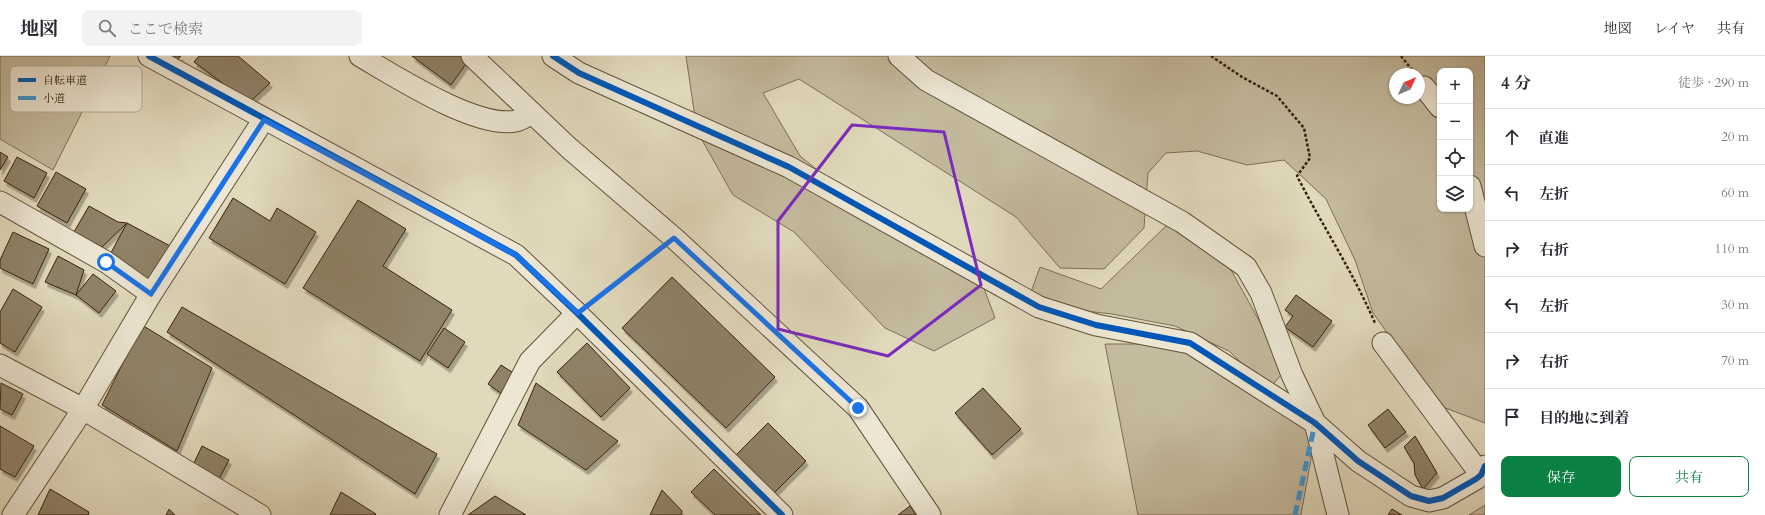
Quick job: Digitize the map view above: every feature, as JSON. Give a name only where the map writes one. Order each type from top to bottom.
[{"type":"street","points":[[149,56],[264,120],[516,255],[578,313],[782,515]]},
{"type":"street","points":[[360,56],[453,108],[495,121],[516,121],[532,113]]},
{"type":"street","points":[[472,56],[569,148],[674,238],[858,408],[930,515]]},
{"type":"street","points":[[553,56],[579,73],[789,167],[1039,307],[1096,325],[1190,343],[1315,423],[1358,461],[1411,496],[1429,501],[1443,498],[1476,479],[1483,470],[1383,343]]},
{"type":"street","points":[[899,56],[926,80],[1182,222],[1246,266],[1261,293],[1292,375],[1315,423],[1338,515]]},
{"type":"street","points":[[1425,88],[1438,104]]},
{"type":"street","points":[[13,515],[83,410],[151,294],[264,120]]},
{"type":"street","points":[[1473,198],[1485,246]]},
{"type":"street","points":[[0,202],[106,262],[151,294]]},
{"type":"street","points":[[450,515],[530,361],[578,313]]},
{"type":"street","points":[[0,365],[83,410],[260,515]]},
{"type":"path","points":[[1211,56],[1242,77],[1277,96],[1304,128],[1310,158],[1297,176],[1318,217],[1353,278],[1383,343]]},
{"type":"path","points":[[1401,56],[1410,68]]},
{"type":"path","points":[[578,313],[674,238]]},
{"type":"highlighted area","points":[[852,125],[944,132],[981,285],[888,356],[778,329],[778,221]]},
{"type":"shaded area","points":[[0,56],[110,56],[105,66],[10,66],[10,112],[82,112],[53,170],[0,139]]},
{"type":"shaded area","points":[[686,56],[1485,56],[1485,423],[1440,406],[1373,313],[1355,260],[1326,199],[1284,160],[1247,165],[1197,151],[1166,153],[1148,173],[1144,228],[1104,269],[1060,268],[1016,217],[799,79],[763,93],[800,156],[857,202],[982,283],[995,318],[934,351],[885,328],[794,232],[733,195],[697,131]]},
{"type":"shaded area","points":[[1169,223],[1226,261],[1261,324],[1281,375],[1269,389],[1229,351],[1175,326],[1112,314],[1077,310],[1031,292],[1040,267],[1101,289]]},
{"type":"shaded area","points":[[1105,344],[1158,344],[1187,350],[1316,431],[1301,515],[1138,515]]},
{"type":"shaded area","points":[[1485,505],[1485,515],[1469,515]]},
{"type":"building","points":[[171,56],[181,56],[177,60]]},
{"type":"building","points":[[199,56],[238,56],[270,83],[249,103],[194,62]]},
{"type":"building","points":[[412,56],[462,56],[468,61],[451,85]]},
{"type":"building","points":[[0,152],[8,157],[0,170]]},
{"type":"building","points":[[17,157],[47,173],[34,198],[4,181]]},
{"type":"building","points":[[56,172],[86,189],[67,223],[37,206]]},
{"type":"building","points":[[233,198],[270,221],[277,208],[316,232],[285,284],[209,238]]},
{"type":"building","points":[[358,200],[406,229],[383,266],[452,310],[420,361],[303,288]]},
{"type":"building","points":[[89,206],[118,222],[127,223],[102,247],[74,232]]},
{"type":"building","points":[[127,223],[172,247],[150,286],[106,262]]},
{"type":"building","points":[[13,232],[49,249],[33,284],[0,268],[0,260]]},
{"type":"building","points":[[58,256],[84,270],[76,295],[45,282]]},
{"type":"building","points":[[93,274],[116,291],[99,313],[76,295]]},
{"type":"building","points":[[672,277],[775,377],[726,428],[622,328]]},
{"type":"building","points":[[13,289],[42,307],[15,352],[0,343],[0,312]]},
{"type":"building","points":[[1296,295],[1332,321],[1313,347],[1285,327],[1293,316],[1285,310]]},
{"type":"building","points":[[182,307],[437,454],[415,494],[167,332]]},
{"type":"building","points":[[142,325],[212,368],[177,451],[102,405]]},
{"type":"building","points":[[444,328],[465,342],[448,368],[427,354]]},
{"type":"building","points":[[587,343],[630,388],[601,417],[557,372]]},
{"type":"building","points":[[501,365],[515,374],[502,394],[488,384]]},
{"type":"building","points":[[1,383],[23,394],[12,415],[0,409]]},
{"type":"building","points":[[536,383],[618,441],[586,470],[518,425]]},
{"type":"building","points":[[983,388],[1021,429],[992,455],[955,413]]},
{"type":"building","points":[[1388,409],[1406,432],[1385,448],[1368,425]]},
{"type":"building","points":[[768,423],[806,461],[772,495],[734,457]]},
{"type":"building","points":[[0,426],[34,446],[15,477],[0,469]]},
{"type":"building","points":[[1415,436],[1437,473],[1423,489],[1415,475],[1414,463],[1404,447]]},
{"type":"building","points":[[202,446],[229,460],[219,479],[193,465]]},
{"type":"building","points":[[714,469],[761,515],[715,515],[691,492]]},
{"type":"building","points":[[50,489],[89,512],[88,515],[38,515]]},
{"type":"building","points":[[662,490],[682,511],[681,515],[650,515]]},
{"type":"building","points":[[341,492],[376,514],[330,515]]},
{"type":"building","points":[[495,496],[526,515],[468,515]]},
{"type":"building","points":[[910,506],[916,515],[898,515]]},
{"type":"building","points":[[169,509],[175,515],[166,515]]},
{"type":"building","points":[[1392,509],[1402,515],[1388,515]]},
{"type":"marked path","points":[[1295,515],[1315,423]]},
{"type":"cycle path","points":[[149,56],[516,255],[782,515]]},
{"type":"cycle path","points":[[553,56],[579,73],[789,167],[1039,307],[1096,325],[1190,343],[1315,423],[1358,461],[1411,496],[1429,501],[1443,498],[1476,479],[1481,475],[1485,466]]},
{"type":"route","points":[[106,262],[151,294],[221,183],[264,120],[516,255],[578,313],[674,238],[858,408]]}]
